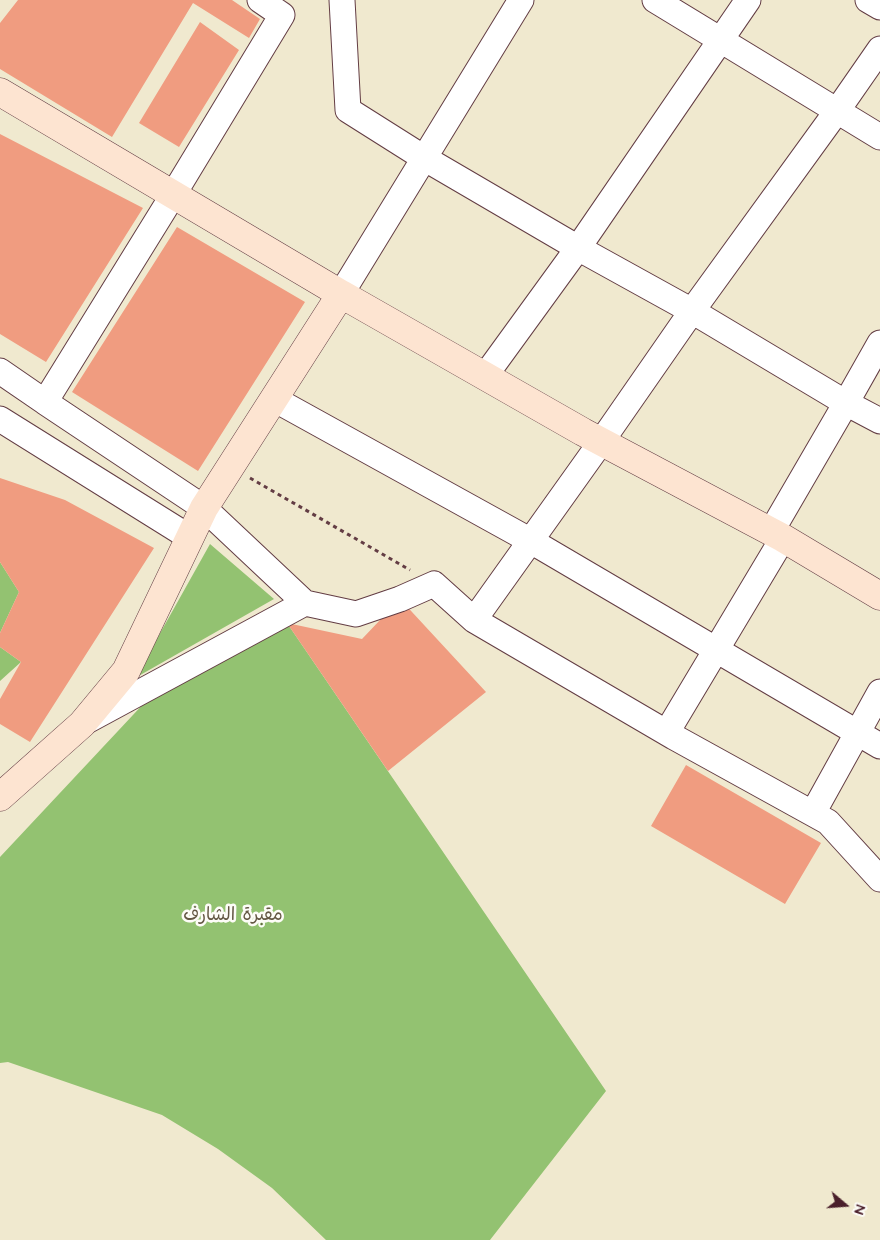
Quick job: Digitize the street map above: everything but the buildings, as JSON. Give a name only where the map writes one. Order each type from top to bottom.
[{"type":"street","points":[[45,402],[282,15],[260,0]]},
{"type":"street","points":[[342,0],[348,110],[424,158],[578,248],[692,310],[846,403],[880,421]]},
{"type":"street","points":[[0,797],[82,724],[126,671],[204,508],[341,294],[521,0]]},
{"type":"street","points":[[655,0],[880,137]]},
{"type":"street","points":[[485,376],[578,248],[748,0]]},
{"type":"street","points":[[868,0],[880,7]]},
{"type":"street","points":[[474,620],[692,310],[880,49]]},
{"type":"street","points":[[0,92],[341,294],[601,442],[777,535],[880,596]]},
{"type":"street","points":[[667,732],[715,649],[880,343]]},
{"type":"street","points":[[0,371],[204,508],[305,603],[356,614],[400,599],[434,584],[474,620],[667,732],[828,822],[880,879]]},
{"type":"street","points":[[274,399],[531,541],[880,746]]},
{"type":"street","points":[[0,420],[190,537]]},
{"type":"street","points":[[0,781],[82,724],[305,603]]},
{"type":"street","points":[[813,813],[880,692]]},
{"type":"path","points":[[230,467],[434,584]]},
{"type":"green space","points":[[210,544],[274,599],[135,678]]},
{"type":"green space","points":[[0,562],[19,592],[0,633]]},
{"type":"green space","name":"مقبرة الشارف","points":[[287,623],[606,1091],[490,1240],[326,1240],[272,1188],[218,1149],[162,1115],[8,1062],[0,1063],[0,857],[147,700]]},
{"type":"green space","points":[[0,647],[21,662],[0,681]]}]
